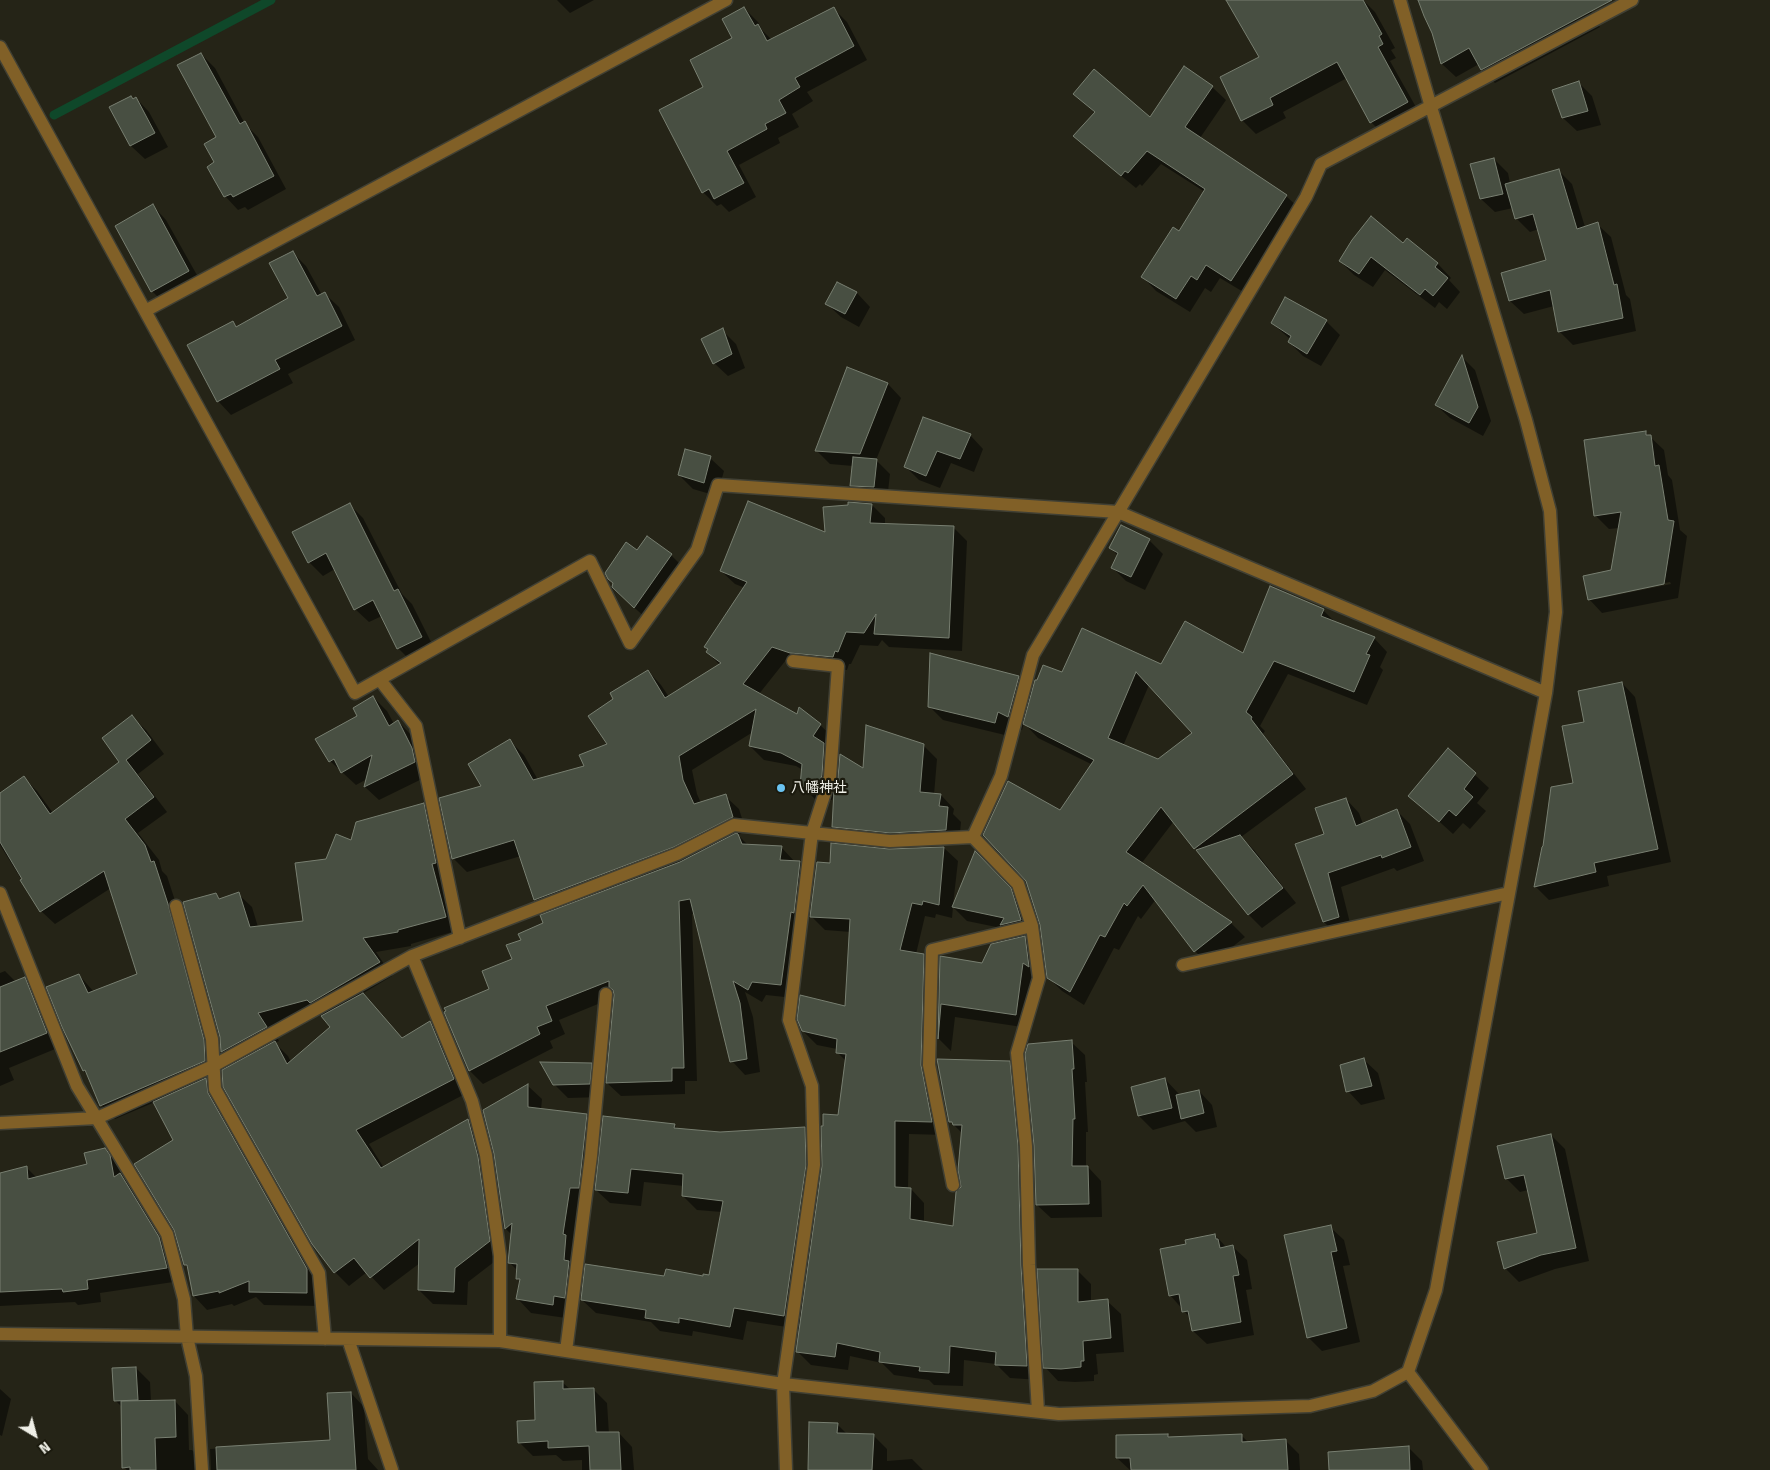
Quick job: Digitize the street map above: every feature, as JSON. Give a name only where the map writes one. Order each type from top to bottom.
[{"type":"street","points":[[145,311],[726,0]]},
{"type":"street","points":[[0,1334],[500,1341],[784,1384],[1059,1414],[1310,1406],[1373,1391],[1408,1372],[1436,1290],[1546,693],[1556,612],[1550,511],[1526,420],[1430,107],[1400,0]]},
{"type":"street","points":[[973,837],[1001,776],[1033,655],[1306,197],[1321,164],[1632,0]]},
{"type":"street","points":[[0,46],[354,693],[590,561],[630,643],[697,550],[718,485],[1118,512],[1546,693]]},
{"type":"street","points":[[786,1470],[784,1384],[814,1165],[812,1086],[789,1020],[812,833],[830,776],[838,666],[793,661]]},
{"type":"street","points":[[380,680],[416,726],[460,938]]},
{"type":"street","points":[[0,1123],[97,1118],[213,1066],[412,956],[677,854],[734,825],[890,841],[973,837],[1018,884],[1032,926],[1039,978],[1017,1053],[1026,1146],[1029,1265],[1038,1411]]},
{"type":"street","points":[[0,893],[77,1086],[167,1234],[184,1299],[187,1337],[196,1376],[202,1470]]},
{"type":"street","points":[[1184,965],[1509,893]]},
{"type":"street","points":[[176,906],[212,1039],[215,1089],[319,1273],[325,1339]]},
{"type":"street","points":[[953,1185],[929,1065],[932,950],[1032,926]]},
{"type":"street","points":[[412,956],[472,1101],[486,1155],[500,1256],[500,1341]]},
{"type":"street","points":[[566,1351],[591,1156],[606,994]]},
{"type":"street","points":[[348,1339],[392,1470]]},
{"type":"street","points":[[1408,1372],[1482,1470]]},
{"type":"building","points":[[1226,0],[1363,0],[1382,34],[1379,36],[1383,44],[1378,47],[1408,102],[1370,123],[1337,62],[1270,98],[1273,105],[1241,121],[1220,77],[1259,57]]},
{"type":"building","points":[[1418,0],[1612,0],[1481,70],[1469,48],[1441,64],[1432,33]]},
{"type":"building","points":[[744,7],[755,26],[758,24],[767,41],[834,7],[854,46],[795,78],[800,87],[779,100],[786,113],[765,124],[767,129],[727,151],[744,183],[714,199],[709,189],[702,193],[659,110],[703,87],[690,60],[732,38],[722,19]]},
{"type":"building","points":[[201,53],[240,124],[245,121],[274,176],[233,197],[231,194],[224,197],[207,167],[214,162],[204,144],[216,137],[177,65]]},
{"type":"building","points":[[1184,66],[1213,86],[1185,127],[1287,195],[1231,281],[1206,265],[1197,280],[1191,276],[1176,299],[1141,277],[1173,227],[1179,231],[1205,189],[1147,151],[1128,173],[1125,171],[1121,176],[1073,136],[1095,112],[1073,94],[1094,69],[1150,117]]},
{"type":"building","points":[[1579,81],[1588,111],[1562,118],[1552,90]]},
{"type":"building","points":[[131,96],[133,99],[136,97],[155,133],[130,146],[109,107]]},
{"type":"building","points":[[1494,158],[1503,194],[1480,199],[1470,164]]},
{"type":"building","points":[[1559,169],[1577,229],[1598,222],[1614,285],[1617,284],[1623,318],[1558,332],[1550,290],[1509,301],[1501,273],[1546,260],[1533,214],[1515,219],[1505,184]]},
{"type":"building","points":[[153,204],[189,271],[151,292],[115,226]]},
{"type":"building","points":[[1371,216],[1403,243],[1407,238],[1438,263],[1435,267],[1448,278],[1433,296],[1425,289],[1420,295],[1371,257],[1359,274],[1339,261],[1352,240]]},
{"type":"building","points":[[293,251],[317,296],[325,292],[342,326],[275,360],[280,369],[217,402],[187,345],[233,321],[236,327],[288,298],[269,263]]},
{"type":"building","points":[[837,282],[857,292],[845,314],[825,304]]},
{"type":"building","points":[[1285,297],[1327,320],[1307,354],[1288,342],[1291,336],[1271,323]]},
{"type":"building","points":[[723,328],[732,354],[713,364],[701,339]]},
{"type":"building","points":[[1462,355],[1478,407],[1469,423],[1435,405]]},
{"type":"building","points":[[847,367],[888,383],[860,454],[815,451]]},
{"type":"building","points":[[923,417],[971,434],[960,459],[937,451],[926,476],[904,467]]},
{"type":"building","points":[[1646,431],[1646,435],[1651,435],[1655,466],[1659,465],[1668,520],[1674,521],[1664,584],[1588,600],[1583,576],[1611,570],[1621,512],[1594,516],[1584,440]]},
{"type":"building","points":[[685,449],[711,456],[704,483],[678,475]]},
{"type":"building","points":[[853,457],[877,459],[874,487],[850,486]]},
{"type":"building","points":[[748,501],[825,532],[823,507],[848,505],[848,502],[872,504],[870,523],[954,526],[949,638],[874,634],[876,614],[864,633],[846,632],[838,652],[835,651],[833,657],[790,653],[772,647],[743,684],[797,714],[799,707],[821,724],[813,736],[824,743],[822,775],[818,787],[800,786],[802,764],[781,753],[749,746],[756,709],[679,756],[683,780],[694,804],[726,794],[733,817],[674,847],[534,900],[514,840],[452,859],[439,798],[481,786],[468,764],[510,739],[533,780],[584,766],[579,755],[607,744],[588,716],[613,699],[610,693],[648,670],[665,698],[721,663],[706,652],[708,649],[704,647],[747,582],[720,571]]},
{"type":"building","points":[[350,503],[394,591],[398,589],[422,637],[397,649],[373,600],[354,610],[326,553],[308,563],[292,532]]},
{"type":"building","points":[[1121,525],[1150,539],[1131,577],[1111,568],[1118,553],[1109,548]]},
{"type":"building","points":[[647,536],[672,554],[634,608],[612,587],[613,583],[605,573],[626,542],[637,550]]},
{"type":"building","points":[[1270,586],[1324,609],[1321,616],[1375,637],[1366,654],[1370,655],[1354,692],[1274,661],[1246,712],[1252,717],[1251,719],[1293,774],[1194,849],[1161,807],[1126,852],[1232,922],[1194,952],[1143,885],[1127,906],[1124,903],[1105,937],[1100,935],[1070,992],[1047,978],[1040,925],[1026,881],[983,835],[1008,781],[1060,810],[1094,760],[1023,724],[1035,680],[1037,680],[1043,665],[1062,672],[1082,628],[1161,664],[1185,621],[1243,653]],"holes":[[[1136,672],[1192,733],[1158,759],[1108,738]]]},
{"type":"building","points":[[930,653],[1019,676],[1008,717],[998,712],[995,723],[928,707]]},
{"type":"building","points":[[1622,682],[1658,849],[1594,863],[1596,872],[1534,887],[1543,846],[1551,787],[1573,783],[1562,726],[1584,722],[1578,691]]},
{"type":"building","points":[[373,696],[389,726],[398,720],[412,748],[415,762],[364,787],[372,755],[341,773],[334,759],[329,762],[315,739],[357,716],[353,708]]},
{"type":"building","points":[[132,715],[151,740],[126,760],[154,797],[125,819],[145,845],[151,862],[154,861],[168,904],[204,1040],[205,1061],[100,1106],[85,1070],[83,1071],[62,1027],[46,987],[79,974],[88,993],[137,974],[104,871],[40,912],[0,842],[0,793],[24,776],[50,814],[119,762],[102,738]]},
{"type":"building","points":[[866,725],[924,744],[920,792],[941,794],[939,806],[948,807],[946,830],[890,833],[832,827],[834,790],[838,778],[840,754],[863,768]]},
{"type":"building","points":[[1448,748],[1476,773],[1464,789],[1473,797],[1456,816],[1449,810],[1439,822],[1408,796]]},
{"type":"building","points":[[1346,798],[1356,826],[1397,809],[1411,847],[1382,858],[1381,855],[1328,873],[1339,917],[1323,922],[1295,844],[1324,834],[1315,808]]},
{"type":"building","points":[[424,803],[436,863],[432,864],[446,917],[398,930],[398,932],[363,938],[380,962],[310,1003],[307,1000],[258,1013],[267,1027],[221,1052],[220,1037],[183,902],[216,893],[219,899],[239,892],[250,927],[303,921],[295,863],[326,859],[336,834],[351,840],[356,822]]},
{"type":"building","points":[[736,833],[742,844],[782,846],[780,860],[800,861],[794,913],[791,912],[781,985],[752,982],[748,990],[733,981],[740,1003],[747,1059],[730,1062],[690,899],[679,901],[684,1068],[672,1068],[672,1081],[606,1083],[614,995],[613,990],[609,987],[609,981],[546,1006],[552,1021],[537,1027],[540,1034],[469,1071],[444,1008],[489,989],[482,971],[512,959],[506,945],[521,940],[518,934],[543,923],[540,915],[680,862]]},
{"type":"building","points":[[1240,835],[1283,888],[1248,915],[1196,850]]},
{"type":"building","points":[[831,843],[889,849],[944,847],[939,905],[923,901],[922,905],[912,903],[900,950],[924,954],[921,1065],[932,1122],[895,1121],[895,1187],[911,1188],[910,1219],[953,1226],[956,1192],[961,1187],[958,1170],[962,1125],[953,1125],[952,1122],[949,1122],[937,1059],[1010,1061],[1018,1146],[1021,1265],[1027,1366],[995,1365],[996,1352],[950,1346],[949,1373],[919,1371],[920,1367],[879,1362],[880,1352],[837,1343],[835,1357],[796,1352],[822,1166],[821,1126],[823,1126],[823,1114],[838,1115],[846,1054],[836,1053],[837,1039],[802,1031],[797,1019],[800,995],[845,1006],[850,919],[810,917],[817,862],[830,863]]},
{"type":"building","points":[[975,851],[1011,888],[1021,920],[1000,925],[1004,918],[952,907]]},
{"type":"building","points":[[1025,936],[1029,967],[1023,963],[1016,1015],[941,1004],[938,1039],[940,956],[982,963],[991,944]]},
{"type":"building","points":[[25,977],[47,1033],[0,1052],[0,987]]},
{"type":"building","points":[[363,993],[402,1038],[430,1021],[454,1079],[356,1130],[381,1168],[468,1119],[478,1157],[490,1241],[455,1268],[454,1292],[418,1290],[419,1239],[370,1278],[354,1258],[334,1273],[312,1244],[223,1087],[222,1070],[275,1041],[287,1064],[330,1027],[321,1016]]},
{"type":"building","points":[[1072,1040],[1075,1119],[1073,1119],[1072,1166],[1088,1166],[1089,1204],[1036,1205],[1034,1146],[1025,1054],[1028,1044]]},
{"type":"building","points":[[1364,1058],[1372,1086],[1346,1092],[1340,1065]]},
{"type":"building","points":[[540,1062],[592,1063],[590,1084],[553,1085]]},
{"type":"building","points":[[206,1078],[208,1093],[307,1269],[307,1293],[249,1292],[249,1281],[219,1293],[219,1291],[193,1296],[187,1265],[184,1265],[174,1230],[134,1164],[173,1140],[153,1102]]},
{"type":"building","points":[[1165,1078],[1172,1108],[1138,1116],[1131,1087]]},
{"type":"building","points":[[528,1084],[528,1107],[587,1114],[579,1188],[570,1188],[563,1234],[566,1235],[564,1260],[569,1261],[565,1298],[554,1296],[553,1305],[516,1299],[520,1279],[516,1279],[517,1264],[508,1263],[512,1223],[505,1229],[494,1154],[483,1110]]},
{"type":"building","points":[[1199,1090],[1204,1113],[1181,1119],[1176,1095]]},
{"type":"building","points":[[603,1116],[675,1124],[674,1128],[720,1132],[805,1127],[806,1165],[784,1316],[734,1308],[730,1327],[679,1318],[679,1323],[645,1318],[646,1310],[581,1300],[585,1264],[664,1276],[666,1269],[703,1276],[703,1274],[709,1275],[723,1201],[682,1196],[683,1174],[631,1169],[628,1193],[595,1190]]},
{"type":"building","points":[[1551,1134],[1576,1248],[1541,1255],[1504,1269],[1497,1242],[1537,1233],[1524,1175],[1505,1179],[1497,1146]]},
{"type":"building","points":[[105,1148],[110,1155],[114,1177],[120,1173],[159,1237],[167,1268],[87,1280],[88,1289],[63,1292],[62,1289],[0,1292],[0,1173],[27,1166],[28,1179],[87,1164],[84,1153]]},
{"type":"building","points":[[1331,1225],[1337,1251],[1331,1252],[1347,1328],[1307,1338],[1284,1235]]},
{"type":"building","points":[[1215,1234],[1220,1248],[1233,1245],[1239,1275],[1233,1276],[1241,1322],[1192,1331],[1188,1311],[1182,1312],[1179,1294],[1169,1296],[1160,1249],[1186,1244],[1185,1240]]},
{"type":"building","points":[[1037,1269],[1078,1269],[1078,1302],[1108,1299],[1111,1338],[1083,1341],[1084,1361],[1081,1361],[1081,1367],[1043,1368]]},
{"type":"building","points":[[136,1367],[138,1400],[114,1401],[112,1368]]},
{"type":"building","points":[[563,1381],[563,1389],[594,1388],[596,1432],[619,1432],[621,1470],[590,1470],[589,1446],[548,1448],[548,1441],[518,1443],[517,1421],[535,1420],[534,1382]]},
{"type":"building","points":[[351,1392],[356,1470],[217,1470],[216,1447],[330,1440],[327,1393]]},
{"type":"building","points":[[175,1400],[176,1437],[155,1438],[156,1470],[130,1470],[130,1467],[122,1468],[121,1401]]},
{"type":"building","points":[[809,1422],[838,1423],[837,1433],[874,1434],[872,1470],[808,1470]]},
{"type":"building","points":[[1168,1434],[1168,1437],[1242,1434],[1242,1442],[1286,1439],[1288,1470],[1131,1470],[1130,1458],[1116,1458],[1116,1435]]},
{"type":"building","points":[[1409,1446],[1410,1470],[1329,1470],[1328,1452]]},
{"type":"waterway","points":[[54,115],[271,0]]},
{"type":"place","name":"八幡神社","points":[[781,788]]}]
